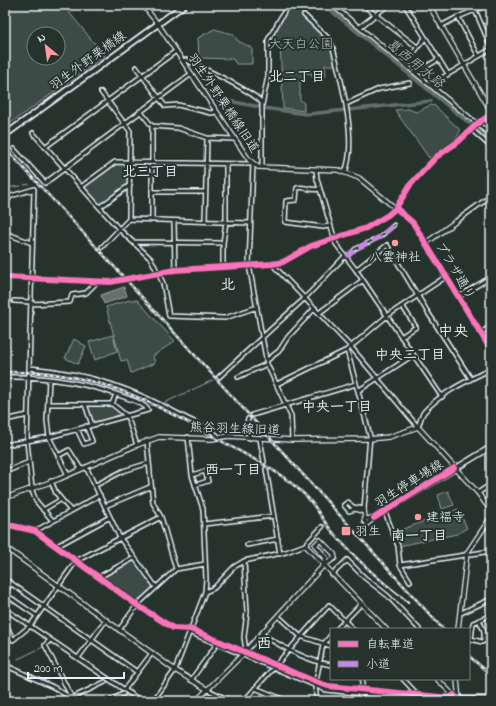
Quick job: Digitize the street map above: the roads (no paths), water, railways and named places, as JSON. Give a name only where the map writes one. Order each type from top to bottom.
[{"type":"main road","name":"羽生外野栗橋線","points":[[5,135],[184,5]]},
{"type":"main road","name":"羽生停車場線","points":[[374,518],[454,468],[491,447]]},
{"type":"street","name":"羽生外野栗橋線旧道","points":[[143,5],[158,24],[234,139],[253,164],[262,167],[345,172],[359,178],[396,208]]},
{"type":"street","points":[[262,167],[262,106],[268,76],[268,40],[288,5]]},
{"type":"street","points":[[332,5],[491,135]]},
{"type":"street","points":[[364,5],[417,46]]},
{"type":"street","points":[[360,27],[388,5]]},
{"type":"street","points":[[405,5],[448,74]]},
{"type":"street","points":[[429,5],[491,112]]},
{"type":"street","points":[[441,26],[487,5]]},
{"type":"street","points":[[430,85],[491,48],[475,10]]},
{"type":"street","points":[[304,16],[332,42],[346,104],[349,140],[345,172]]},
{"type":"street","points":[[458,17],[478,56]]},
{"type":"street","points":[[405,64],[417,46],[425,38]]},
{"type":"street","points":[[46,147],[176,51]]},
{"type":"street","points":[[416,73],[439,59]]},
{"type":"street","points":[[183,61],[186,60],[250,94],[262,106]]},
{"type":"street","points":[[136,67],[165,106],[178,105],[211,113],[216,112]]},
{"type":"street","points":[[14,149],[44,183],[191,74]]},
{"type":"street","points":[[346,104],[379,89],[410,83]]},
{"type":"street","points":[[101,92],[130,130],[129,219],[102,247]]},
{"type":"street","points":[[140,111],[152,126],[152,220]]},
{"type":"street","points":[[5,277],[118,282],[159,272],[175,270],[283,262],[311,246],[366,228],[388,215],[396,208],[407,189],[436,157],[459,141],[477,124],[491,115]]},
{"type":"street","points":[[152,126],[178,128],[207,138],[234,139]]},
{"type":"street","points":[[471,129],[491,147]]},
{"type":"street","points":[[33,133],[119,229],[151,259],[159,272],[163,283],[169,316],[225,318],[257,307]]},
{"type":"street","points":[[205,222],[207,138]]},
{"type":"street","points":[[81,187],[114,162],[226,165],[253,164],[249,223],[249,265],[267,362],[291,416],[292,440]]},
{"type":"street","points":[[223,266],[223,243],[226,222],[226,165]]},
{"type":"street","points":[[316,170],[334,238],[442,398]]},
{"type":"street","points":[[100,207],[130,185]]},
{"type":"street","points":[[320,189],[310,190],[304,187],[297,188],[296,200],[286,202],[285,222],[323,227],[330,226]]},
{"type":"street","points":[[5,204],[11,196],[34,189],[27,442],[32,488],[36,501],[53,521]]},
{"type":"street","points":[[152,192],[205,192]]},
{"type":"street","points":[[426,243],[491,196]]},
{"type":"street","name":"プラザ通り","points":[[396,208],[413,223],[491,350]]},
{"type":"street","points":[[129,219],[249,223]]},
{"type":"street","points":[[174,221],[175,270]]},
{"type":"street","points":[[219,377],[305,298],[346,256],[355,249],[380,238],[394,225]]},
{"type":"street","points":[[5,233],[32,243]]},
{"type":"street","points":[[133,242],[223,243]]},
{"type":"street","points":[[356,270],[387,245],[418,297],[471,379]]},
{"type":"street","points":[[272,264],[351,347],[377,379],[392,394],[418,427],[478,493],[491,511]]},
{"type":"street","points":[[276,384],[347,350],[387,316],[418,297],[446,276]]},
{"type":"street","points":[[458,297],[491,277]]},
{"type":"street","points":[[319,313],[363,280]]},
{"type":"street","points":[[14,301],[31,303],[70,302],[72,295],[86,293],[98,281]]},
{"type":"street","points":[[401,337],[416,328],[403,307]]},
{"type":"street","points":[[238,377],[267,362],[279,351],[288,337],[315,308]]},
{"type":"street","points":[[481,333],[491,326]]},
{"type":"street","points":[[347,350],[369,440],[364,522],[367,524],[374,518]]},
{"type":"street","points":[[358,390],[413,355]]},
{"type":"street","points":[[30,368],[75,373],[119,386],[160,404],[219,437]]},
{"type":"street","points":[[418,427],[423,414],[442,398],[471,379],[491,369]]},
{"type":"street","points":[[5,377],[29,376],[92,386],[133,400],[148,408],[146,411],[86,426],[50,437],[5,445]]},
{"type":"street","points":[[49,379],[47,420],[50,437],[68,475]]},
{"type":"street","points":[[252,415],[356,384]]},
{"type":"street","points":[[112,404],[116,394]]},
{"type":"street","points":[[48,404],[112,404],[127,416],[137,444]]},
{"type":"street","points":[[86,404],[92,425]]},
{"type":"street","points":[[5,420],[28,415]]},
{"type":"street","points":[[248,419],[246,425],[250,438]]},
{"type":"street","points":[[77,429],[84,444],[92,441],[86,426]]},
{"type":"street","name":"熊谷羽生線旧道","points":[[5,498],[68,475],[137,444],[159,437],[369,440],[397,435],[418,427]]},
{"type":"street","points":[[153,701],[175,670],[189,630],[205,592],[206,579],[203,509],[192,475],[188,437]]},
{"type":"street","points":[[260,439],[264,462]]},
{"type":"street","points":[[147,441],[150,487],[153,503],[161,517],[176,569]]},
{"type":"street","points":[[58,456],[69,450],[81,469]]},
{"type":"street","points":[[5,472],[29,462]]},
{"type":"street","points":[[96,484],[123,471],[149,463]]},
{"type":"street","points":[[86,467],[96,484],[120,538],[156,587]]},
{"type":"street","points":[[266,469],[280,554]]},
{"type":"street","points":[[192,475],[205,471],[208,481],[195,485]]},
{"type":"street","points":[[51,481],[60,500],[71,511]]},
{"type":"street","points":[[478,493],[491,484]]},
{"type":"street","points":[[105,506],[150,487]]},
{"type":"street","points":[[35,531],[100,495]]},
{"type":"street","points":[[43,510],[60,500]]},
{"type":"street","points":[[348,502],[353,507],[364,511],[355,509],[349,511],[344,504],[348,502]]},
{"type":"street","points":[[385,512],[398,546],[400,565],[410,581]]},
{"type":"street","points":[[204,524],[274,516]]},
{"type":"street","points":[[57,546],[110,517]]},
{"type":"street","points":[[5,622],[13,640],[30,626],[76,561],[161,517]]},
{"type":"street","points":[[458,628],[468,553],[487,526],[491,517]]},
{"type":"street","points":[[5,529],[9,525],[35,531],[137,605],[173,628],[189,630],[316,684],[326,690],[450,698],[454,695]]},
{"type":"street","points":[[487,526],[491,529]]},
{"type":"street","points":[[205,592],[214,588],[234,567],[244,561],[280,554],[305,546],[322,527]]},
{"type":"street","points":[[247,545],[278,539]]},
{"type":"street","points":[[196,701],[245,653],[323,566],[333,560],[335,556],[320,540],[315,545],[326,558],[323,566]]},
{"type":"street","points":[[305,546],[385,628]]},
{"type":"street","points":[[5,547],[175,670],[223,699],[231,701]]},
{"type":"street","points":[[400,565],[468,553],[483,553],[491,551]]},
{"type":"street","points":[[99,577],[134,558]]},
{"type":"street","points":[[332,575],[347,560],[365,578],[393,600],[419,628]]},
{"type":"street","points":[[244,561],[247,612],[244,637],[245,653]]},
{"type":"street","points":[[119,630],[137,605],[176,569],[205,564]]},
{"type":"street","points":[[5,580],[137,672]]},
{"type":"street","points":[[11,584],[5,593],[37,616]]},
{"type":"street","points":[[461,613],[491,599]]},
{"type":"street","points":[[338,628],[361,604]]},
{"type":"street","points":[[244,701],[329,605],[352,628]]},
{"type":"street","points":[[5,616],[7,610],[141,701]]},
{"type":"street","points":[[479,620],[484,631],[484,641],[482,642],[470,640],[473,623],[479,620],[491,615]]},
{"type":"street","points":[[278,616],[300,636],[323,645],[330,646]]},
{"type":"street","points":[[78,658],[106,620]]},
{"type":"street","points":[[189,630],[217,644],[245,653]]},
{"type":"street","points":[[262,634],[288,650],[319,663],[330,665]]},
{"type":"street","points":[[317,701],[316,684],[319,663],[323,645],[330,636]]},
{"type":"street","points":[[50,640],[45,645],[72,698]]},
{"type":"street","points":[[191,680],[217,644]]},
{"type":"street","points":[[124,690],[152,653]]},
{"type":"street","points":[[5,664],[53,686],[76,701]]},
{"type":"street","points":[[359,701],[363,680]]},
{"type":"street","points":[[405,680],[418,695]]},
{"type":"street","points":[[438,680],[459,698],[491,699]]},
{"type":"street","points":[[458,680],[459,698]]},
{"type":"street","points":[[72,698],[105,682]]},
{"type":"street","points":[[255,688],[287,701]]},
{"type":"street","points":[[361,692],[434,701]]},
{"type":"street","points":[[109,701],[123,694]]},
{"type":"waterway","name":"葛西用水路","points":[[324,5],[491,141]]},
{"type":"waterway","points":[[213,98],[260,107]]},
{"type":"waterway","points":[[348,110],[431,101]]},
{"type":"waterway","points":[[263,108],[306,114]]},
{"type":"waterway","points":[[309,114],[346,110]]},
{"type":"waterway","points":[[483,124],[491,119]]},
{"type":"waterway","points":[[450,151],[471,134]]},
{"type":"waterway","points":[[437,160],[446,154]]},
{"type":"waterway","points":[[431,166],[436,162]]},
{"type":"waterway","points":[[424,174],[430,168]]},
{"type":"waterway","points":[[420,179],[423,176]]},
{"type":"waterway","points":[[411,189],[416,183]]},
{"type":"waterway","points":[[24,185],[29,184]]},
{"type":"waterway","points":[[5,188],[21,186]]},
{"type":"waterway","points":[[404,197],[410,190]]},
{"type":"waterway","points":[[164,403],[213,380]]},
{"type":"waterway","points":[[5,531],[9,528],[35,534],[73,562]]},
{"type":"waterway","points":[[76,564],[139,609],[174,630],[187,631]]},
{"type":"waterway","points":[[48,645],[53,643]]},
{"type":"waterway","points":[[18,659],[43,647]]},
{"type":"waterway","points":[[231,648],[240,652]]},
{"type":"waterway","points":[[250,656],[300,677]]},
{"type":"waterway","points":[[82,663],[137,701]]},
{"type":"waterway","points":[[318,685],[327,688],[360,692]]},
{"type":"waterway","points":[[363,692],[456,701]]},
{"type":"waterway","points":[[463,701],[475,701]]},
{"type":"railway","points":[[5,148],[442,628]]},
{"type":"railway","points":[[5,372],[67,376],[94,382],[119,390],[144,400],[255,459],[285,478],[304,494],[331,530],[349,550],[377,577],[408,602]]},
{"type":"railway","points":[[470,657],[491,675]]},
{"type":"place","name":"八雲神社","points":[[395,243]]},
{"type":"place","name":"建福寺","points":[[418,517]]},
{"type":"place","name":"羽生","points":[[346,531]]},
{"type":"district","name":"北二丁目","points":[[297,77]]},
{"type":"district","name":"北三丁目","points":[[150,172]]},
{"type":"district","name":"北","points":[[228,285]]},
{"type":"district","name":"中央","points":[[453,332]]},
{"type":"district","name":"中央二丁目","points":[[410,355]]},
{"type":"district","name":"中央一丁目","points":[[337,407]]},
{"type":"district","name":"西一丁目","points":[[233,470]]},
{"type":"district","name":"南一丁目","points":[[419,536]]},
{"type":"district","name":"西","points":[[264,644]]},
{"type":"park label","name":"大天白公園","points":[[301,44]]}]
